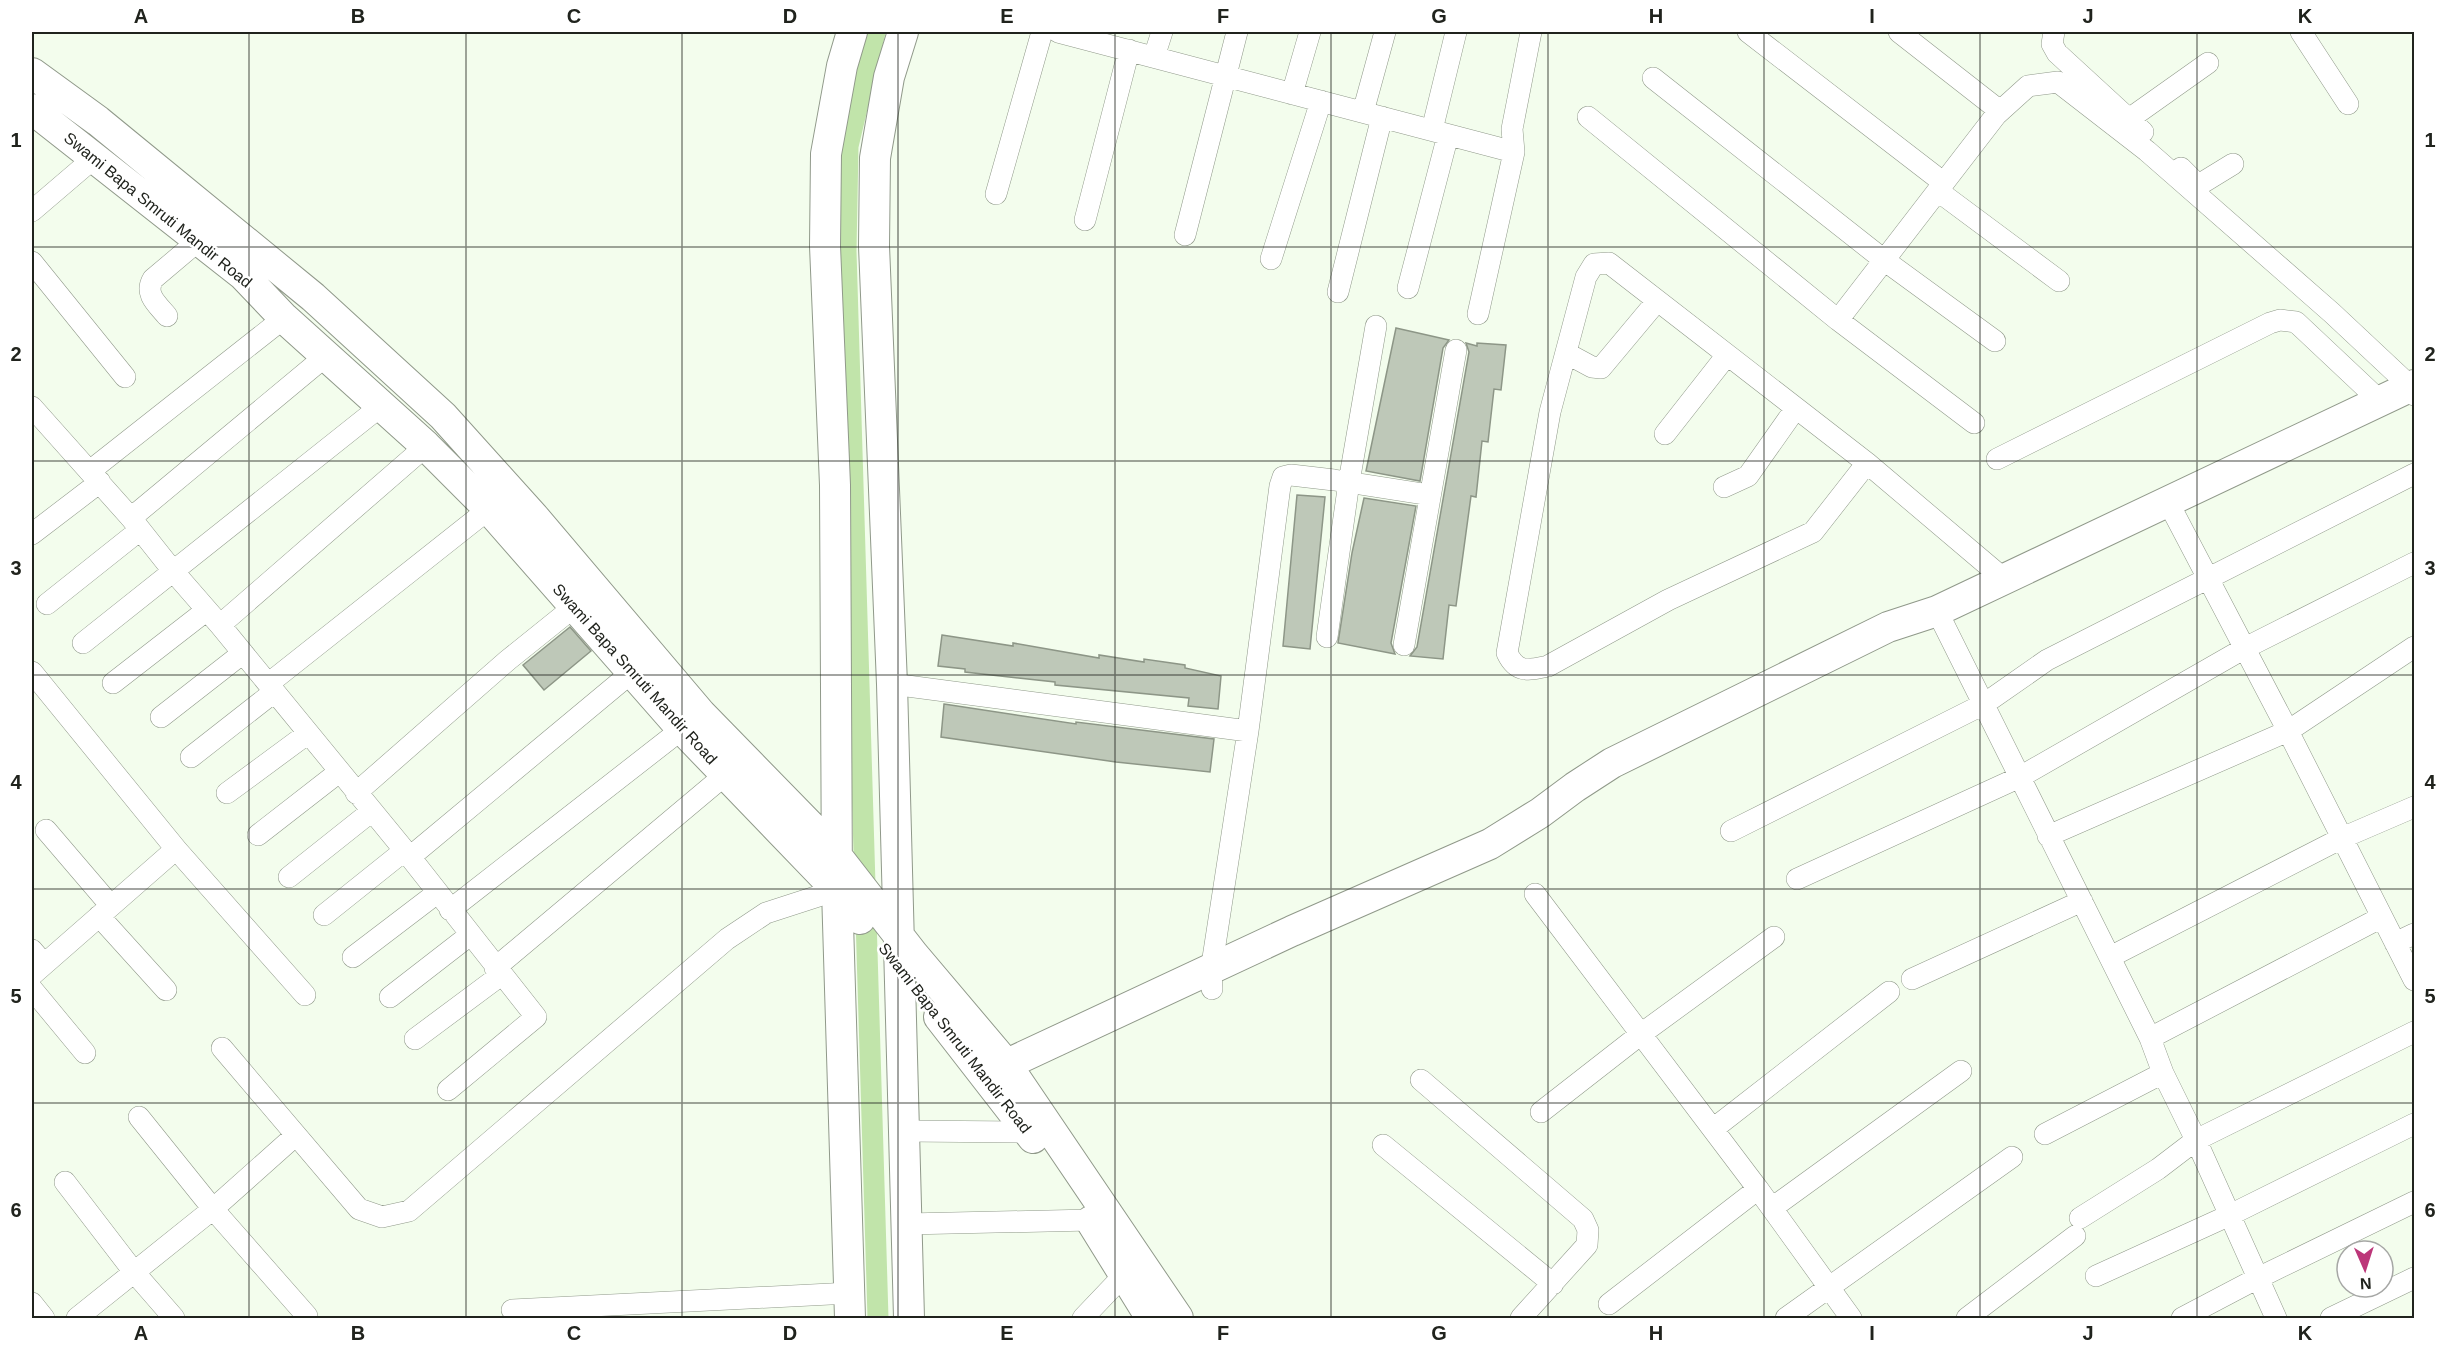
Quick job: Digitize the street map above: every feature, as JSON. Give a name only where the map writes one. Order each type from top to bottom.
[{"type":"street","points":[[512,1310],[850,1306],[837,890],[835,484],[825,246],[826,154],[842,66],[852,32]]},
{"type":"street","points":[[903,32],[887,89],[875,158],[874,246],[892,684],[898,966],[906,1131],[909,1318]]},
{"type":"street","points":[[996,194],[1042,32]]},
{"type":"street","points":[[1059,32],[1086,35],[1154,57],[1514,152]]},
{"type":"street","points":[[1154,57],[1162,32]]},
{"type":"street","points":[[1185,235],[1237,32]]},
{"type":"street","points":[[1292,94],[1310,32]]},
{"type":"street","points":[[1338,292],[1373,115],[1385,32]]},
{"type":"street","points":[[1408,288],[1440,132],[1456,32]]},
{"type":"street","points":[[1478,314],[1514,152],[1512,129],[1531,32]]},
{"type":"street","points":[[1748,32],[2059,281]]},
{"type":"street","points":[[1899,32],[2001,111]]},
{"type":"street","points":[[1001,1076],[1211,980],[1293,931],[1490,844],[1540,813],[1573,797],[1623,758],[1888,627],[1927,614],[2380,401],[2413,389],[2185,178],[2129,119],[2057,53],[2052,44],[2054,32]]},
{"type":"street","points":[[2301,32],[2348,104]]},
{"type":"street","points":[[1085,220],[1129,50]]},
{"type":"street","points":[[2129,119],[2208,63]]},
{"type":"street","points":[[32,73],[99,121],[313,297],[443,416],[534,517],[701,714],[826,842],[898,934],[1178,1318]]},
{"type":"street","points":[[1653,78],[1884,260],[1995,341]]},
{"type":"street","points":[[1838,320],[2001,111],[2028,86],[2058,82],[2185,178],[2202,183],[2233,164]]},
{"type":"street","points":[[1271,259],[1321,101]]},
{"type":"street","name":"Swami Bapa Smruti Mandir Road","points":[[32,109],[243,275],[284,318],[426,446],[489,509],[631,673],[725,775],[837,890],[898,966],[1001,1076],[1029,1132],[1091,1220],[1151,1318]]},
{"type":"street","points":[[1588,117],[1838,320],[1974,423]]},
{"type":"street","points":[[32,211],[94,158]]},
{"type":"street","points":[[167,316],[149,293],[149,286],[153,279],[198,241]]},
{"type":"street","points":[[32,262],[125,377]]},
{"type":"street","points":[[1867,463],[1813,532],[1668,600],[1548,666],[1526,671],[1512,664],[1507,653],[1550,412],[1586,277],[1594,264],[1609,263],[1867,463],[2004,579]]},
{"type":"street","points":[[1566,353],[1592,367],[1601,368],[1657,301]]},
{"type":"street","points":[[32,534],[95,477],[284,318]]},
{"type":"street","points":[[1997,459],[2280,320],[2296,322],[2380,401]]},
{"type":"street","points":[[1327,637],[1349,482],[1376,327]]},
{"type":"street","points":[[1404,645],[1456,350]]},
{"type":"street","points":[[47,604],[327,355]]},
{"type":"street","points":[[1665,434],[1727,355]]},
{"type":"street","points":[[83,644],[381,406]]},
{"type":"street","points":[[32,407],[136,524],[172,571],[214,617],[536,1017],[448,1090]]},
{"type":"street","points":[[1724,487],[1748,476],[1796,408]]},
{"type":"street","points":[[113,683],[214,617],[426,446]]},
{"type":"street","points":[[1731,831],[1984,704],[2048,660],[2415,474]]},
{"type":"street","points":[[1211,980],[1248,731],[1277,504],[1283,477],[1292,475],[1430,495]]},
{"type":"street","points":[[2168,502],[2415,980]]},
{"type":"street","points":[[191,757],[271,688],[489,509]]},
{"type":"street","points":[[1797,879],[2020,777],[2245,648],[2415,563]]},
{"type":"street","points":[[356,793],[508,660],[574,607]]},
{"type":"street","points":[[1927,614],[1984,704],[2082,900],[2150,1038],[2163,1073],[2196,1140],[2276,1318]]},
{"type":"street","points":[[2048,836],[2288,731],[2415,647]]},
{"type":"street","points":[[161,717],[243,653]]},
{"type":"street","points":[[32,672],[176,849],[305,995]]},
{"type":"street","points":[[324,915],[407,854],[631,673]]},
{"type":"street","points":[[892,684],[1248,731]]},
{"type":"street","points":[[450,910],[682,729]]},
{"type":"street","points":[[227,793],[307,734]]},
{"type":"street","points":[[258,835],[339,772]]},
{"type":"street","points":[[415,1039],[498,971],[725,775]]},
{"type":"street","points":[[2110,957],[2342,838],[2415,807]]},
{"type":"street","points":[[289,877],[372,811]]},
{"type":"street","points":[[46,830],[166,990]]},
{"type":"street","points":[[36,963],[105,911],[176,849]]},
{"type":"street","points":[[222,1048],[359,1209],[382,1217],[409,1211],[728,939],[766,913],[837,890]]},
{"type":"street","points":[[353,957],[437,893]]},
{"type":"street","points":[[1535,894],[1758,1189],[1851,1318]]},
{"type":"street","points":[[1912,979],[2082,900]]},
{"type":"street","points":[[2150,1038],[2382,917]]},
{"type":"street","points":[[2396,943],[2415,934]]},
{"type":"street","points":[[390,997],[470,935]]},
{"type":"street","points":[[1541,1112],[1641,1034],[1774,937]]},
{"type":"street","points":[[32,989],[85,1053]]},
{"type":"street","points":[[1713,1129],[1889,992]]},
{"type":"street","points":[[1967,1318],[2078,1227],[2196,1140],[2415,1032]]},
{"type":"street","points":[[1772,1208],[1962,1071]]},
{"type":"street","points":[[2045,1134],[2163,1073]]},
{"type":"street","points":[[1421,1080],[1583,1220],[1588,1230],[1587,1245],[1521,1318]]},
{"type":"street","points":[[139,1117],[213,1209],[307,1316]]},
{"type":"street","points":[[2096,1276],[2230,1215],[2415,1124]]},
{"type":"street","points":[[906,1131],[1029,1132]]},
{"type":"street","points":[[77,1318],[213,1209],[296,1135]]},
{"type":"street","points":[[1383,1145],[1553,1284]]},
{"type":"street","points":[[1786,1318],[2012,1157]]},
{"type":"street","points":[[65,1182],[134,1272],[174,1318]]},
{"type":"street","points":[[1610,1304],[1758,1189]]},
{"type":"street","points":[[2182,1318],[2258,1278],[2415,1202]]},
{"type":"street","points":[[907,1224],[1091,1220]]},
{"type":"street","points":[[1083,1318],[1124,1276]]},
{"type":"street","points":[[2331,1318],[2415,1278]]},
{"type":"street","points":[[32,1304],[44,1318]]},
{"type":"building","points":[[1396,328],[1449,340],[1443,348],[1420,481],[1366,471]]},
{"type":"building","points":[[1466,343],[1477,346],[1477,343],[1506,345],[1501,390],[1494,389],[1488,442],[1482,441],[1476,497],[1471,496],[1456,606],[1449,605],[1443,659],[1410,656],[1417,647],[1469,352]]},
{"type":"building","points":[[1297,495],[1325,497],[1310,649],[1283,646]]},
{"type":"building","points":[[1364,498],[1416,506],[1391,643],[1395,654],[1338,643],[1352,553]]},
{"type":"building","points":[[570,627],[591,651],[544,690],[523,665]]},
{"type":"building","points":[[942,635],[1013,646],[1013,643],[1099,658],[1099,655],[1185,665],[1185,668],[1221,676],[1218,709],[1188,706],[1189,698],[1055,685],[1055,682],[965,672],[965,669],[938,666]]},
{"type":"building","points":[[944,704],[1076,724],[1076,722],[1214,739],[1210,772],[1116,762],[941,737]]},
{"type":"waterway","points":[[875,32],[848,146],[846,251],[878,1318]]}]
